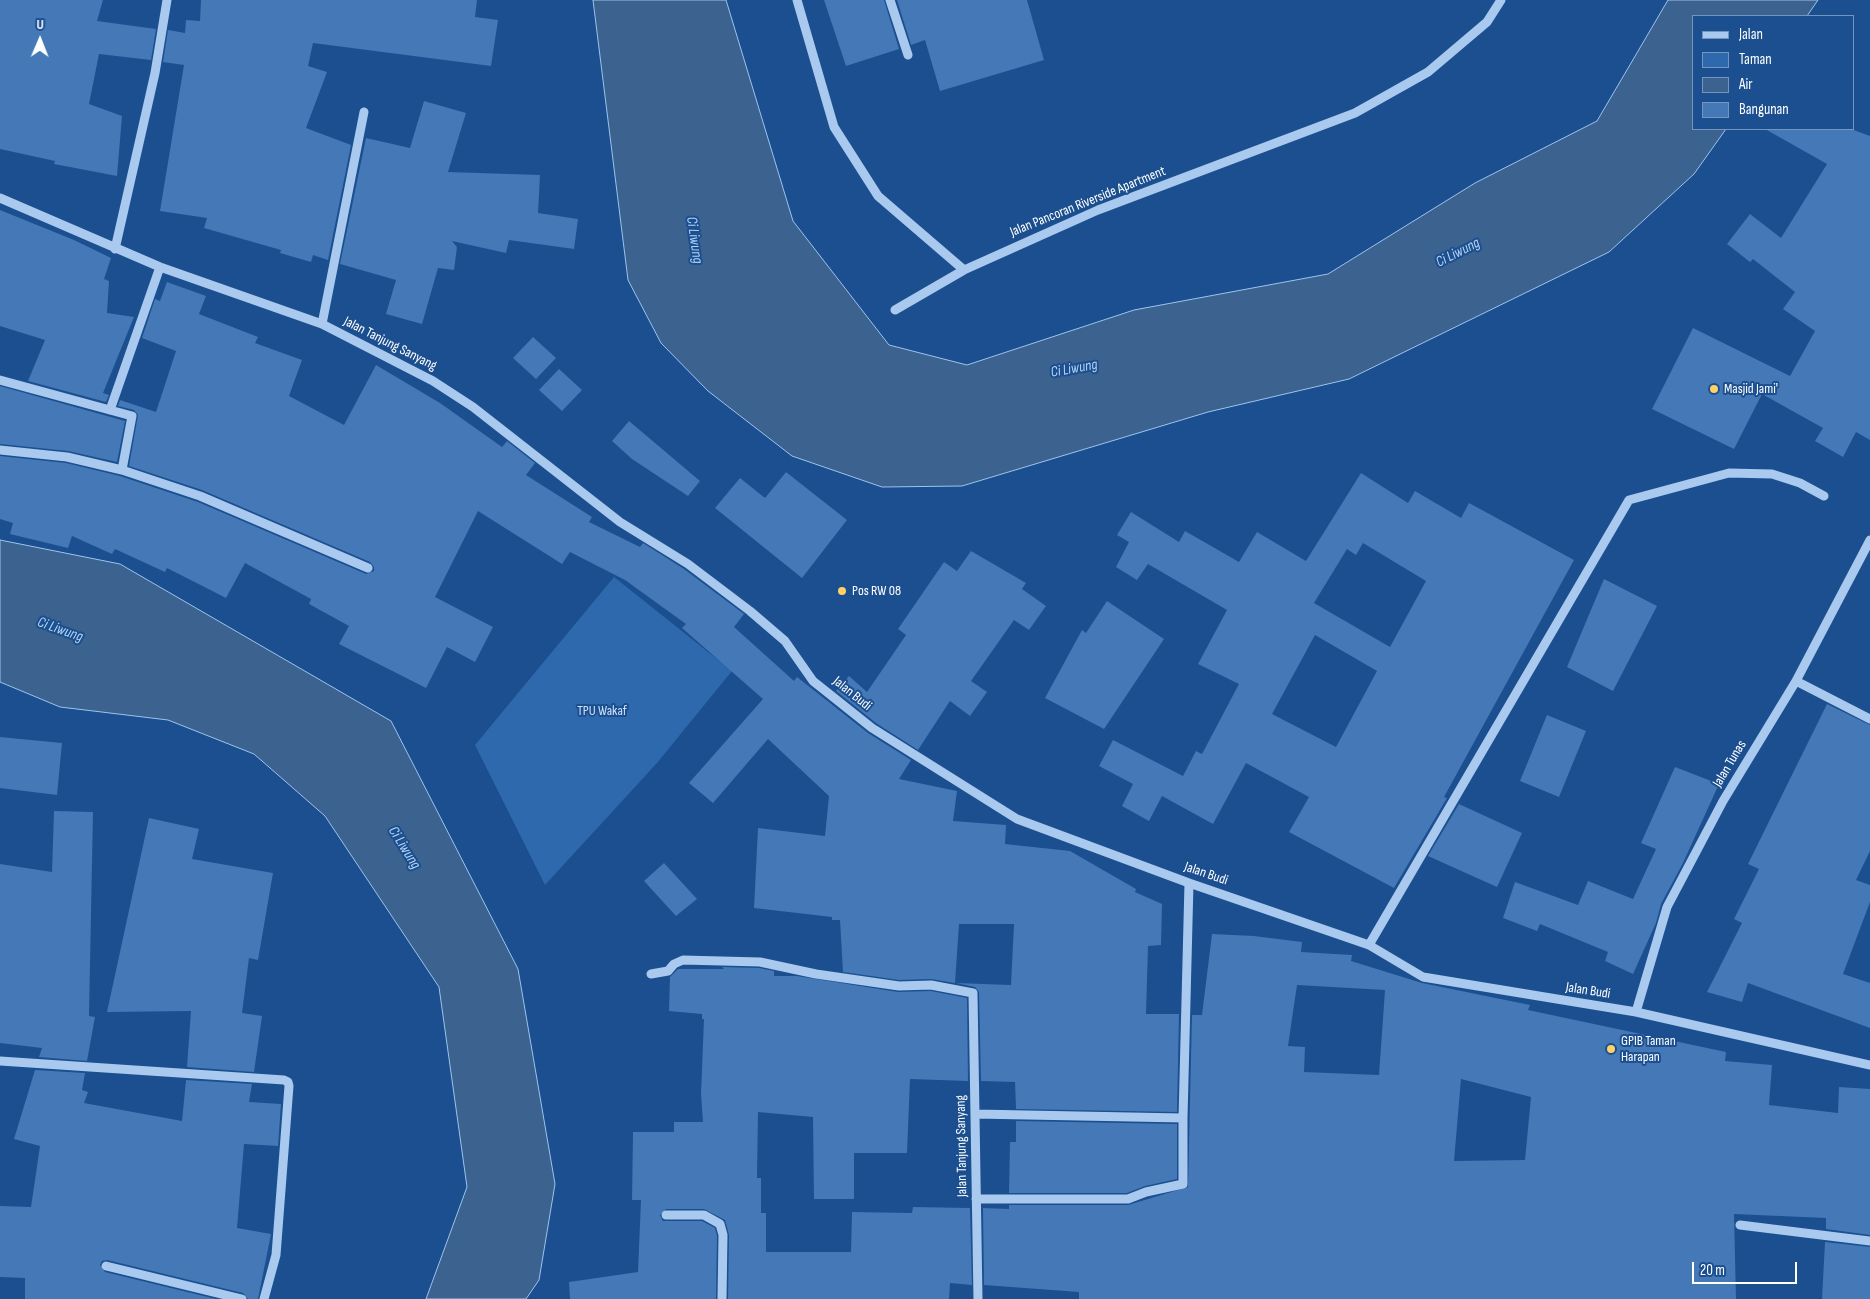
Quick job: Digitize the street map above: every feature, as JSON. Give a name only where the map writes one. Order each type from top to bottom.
[{"type":"street","points":[[115,249],[155,73],[167,0]]},
{"type":"street","points":[[797,0],[834,127],[878,196],[964,270]]},
{"type":"street","points":[[890,0],[908,55]]},
{"type":"street","name":"Jalan Pancoran Riverside Apartment","points":[[895,310],[964,270],[1098,210],[1355,113],[1428,72],[1488,22],[1501,0]]},
{"type":"street","points":[[322,324],[364,112]]},
{"type":"street","name":"Jalan Tanjung Sanyang","points":[[0,198],[160,267],[322,324],[433,382],[473,406],[620,522]]},
{"type":"street","points":[[110,410],[160,267]]},
{"type":"street","points":[[0,380],[133,417],[122,470]]},
{"type":"street","points":[[0,450],[67,457],[122,470],[200,496],[368,568]]},
{"type":"street","points":[[1369,945],[1629,500],[1737,473],[1772,474],[1800,483],[1824,496]]},
{"type":"street","name":"Jalan Budi","points":[[620,522],[688,564],[750,611],[785,641],[813,681],[872,728],[1017,819],[1189,884],[1369,945],[1423,977],[1636,1012],[1870,1065]]},
{"type":"street","name":"Jalan Tunas","points":[[1636,1012],[1667,907],[1723,801],[1796,681],[1870,540]]},
{"type":"street","points":[[1796,681],[1870,720]]},
{"type":"street","points":[[976,1199],[1128,1199],[1146,1192],[1183,1184],[1189,884]]},
{"type":"street","name":"Jalan Tanjung Sanyang","points":[[652,974],[668,971],[674,964],[683,960],[760,962],[816,974],[899,986],[931,985],[973,993],[978,1299]]},
{"type":"street","points":[[0,1061],[284,1080],[288,1082],[276,1255],[264,1299]]},
{"type":"street","points":[[975,1114],[1183,1118]]},
{"type":"street","points":[[666,1215],[704,1215],[720,1224],[723,1236],[722,1299]]},
{"type":"street","points":[[1740,1225],[1870,1241]]},
{"type":"street","points":[[106,1266],[242,1299]]},
{"type":"green space","name":"TPU Wakaf","points":[[614,577],[732,671],[657,763],[545,885],[475,745]]},
{"type":"water","name":"Ci Liwung","points":[[593,0],[726,0],[793,221],[889,345],[967,365],[1134,310],[1328,274],[1475,183],[1597,121],[1668,0],[1818,0],[1808,15],[1692,15],[1692,130],[1725,130],[1694,174],[1609,252],[1349,379],[1208,412],[962,486],[882,487],[792,456],[708,391],[661,343],[628,280]]},
{"type":"water","name":"Ci Liwung","points":[[0,540],[120,564],[391,721],[518,969],[555,1184],[539,1280],[526,1299],[426,1299],[467,1187],[439,987],[325,816],[254,754],[168,720],[60,707],[0,682]]},
{"type":"building","points":[[0,0],[103,0],[97,21],[156,29],[151,60],[99,54],[89,104],[122,116],[117,176],[54,164],[55,161],[0,149]]},
{"type":"building","points":[[201,0],[477,0],[475,17],[498,20],[491,66],[313,43],[308,66],[327,72],[306,128],[351,145],[328,260],[313,255],[311,262],[280,253],[281,250],[204,228],[207,218],[160,211],[184,65],[163,62],[168,30],[185,33],[186,20],[200,21]]},
{"type":"building","points":[[824,0],[884,0],[899,49],[846,66]]},
{"type":"building","points":[[897,0],[1027,0],[1044,60],[940,91],[925,40],[911,45]]},
{"type":"building","points":[[424,101],[466,113],[448,172],[540,175],[538,213],[578,219],[574,249],[509,240],[506,253],[452,241],[457,247],[454,270],[438,268],[422,324],[386,314],[396,280],[340,264],[366,138],[410,148]]},
{"type":"building","points":[[1767,130],[1854,130],[1870,136],[1870,440],[1856,432],[1843,457],[1815,441],[1823,428],[1762,394],[1734,449],[1652,409],[1693,328],[1790,376],[1815,331],[1783,309],[1795,292],[1753,259],[1750,262],[1727,244],[1750,214],[1781,238],[1827,164]]},
{"type":"building","points":[[0,210],[74,240],[111,258],[104,279],[109,281],[107,313],[134,317],[103,393],[109,395],[106,402],[28,381],[45,340],[0,326]]},
{"type":"building","points":[[167,282],[206,296],[199,314],[258,337],[255,343],[302,360],[289,396],[344,425],[376,365],[440,403],[502,447],[507,441],[535,463],[526,475],[592,517],[589,522],[640,547],[643,543],[684,569],[744,614],[734,627],[794,681],[797,677],[868,733],[911,760],[899,779],[957,791],[953,821],[1006,825],[1005,844],[1070,851],[1136,889],[1135,892],[1162,904],[1161,945],[1148,946],[1146,1014],[1179,1014],[1177,1112],[1016,1109],[1015,1082],[981,1081],[979,992],[975,987],[956,983],[1011,985],[1014,924],[959,924],[955,983],[931,979],[899,980],[843,972],[840,920],[832,920],[832,917],[754,908],[758,828],[825,836],[829,796],[768,739],[713,803],[689,783],[763,699],[682,628],[686,624],[625,580],[570,552],[562,564],[478,511],[435,597],[493,627],[475,662],[447,647],[426,688],[339,644],[349,626],[309,604],[311,599],[245,563],[226,598],[167,568],[165,572],[115,549],[112,554],[72,536],[68,548],[10,534],[13,523],[0,519],[0,456],[66,463],[120,476],[198,502],[366,574],[374,571],[374,567],[370,562],[202,490],[129,466],[138,415],[134,410],[118,406],[120,400],[156,412],[176,351],[142,338],[155,299],[160,301]]},
{"type":"building","points":[[533,337],[556,358],[536,379],[513,358]]},
{"type":"building","points":[[559,369],[582,390],[562,411],[539,390]]},
{"type":"building","points":[[0,386],[125,421],[117,462],[68,451],[0,444]]},
{"type":"building","points":[[629,421],[700,481],[688,496],[632,459],[612,441]]},
{"type":"building","points":[[786,472],[847,520],[802,578],[715,508],[740,478],[765,498]]},
{"type":"building","points":[[1361,473],[1408,503],[1415,491],[1461,518],[1469,503],[1574,560],[1444,797],[1447,798],[1394,888],[1289,832],[1309,797],[1246,763],[1213,824],[1162,796],[1149,821],[1122,806],[1133,784],[1099,766],[1113,740],[1183,776],[1196,751],[1202,754],[1239,684],[1198,664],[1227,610],[1148,564],[1137,580],[1116,567],[1129,542],[1117,535],[1131,512],[1179,542],[1185,531],[1239,562],[1257,532],[1306,561]],"holes":[[[1363,543],[1426,581],[1390,647],[1314,603],[1347,549],[1356,555]],[[1315,635],[1377,671],[1336,747],[1272,714]]]},
{"type":"building","points":[[971,551],[1026,583],[1022,589],[1046,606],[1029,630],[1014,620],[971,681],[987,692],[970,716],[950,701],[918,750],[876,723],[836,691],[849,676],[867,692],[906,635],[898,629],[944,562],[957,571]]},
{"type":"building","points":[[1604,579],[1657,606],[1613,691],[1567,667]]},
{"type":"building","points":[[1107,601],[1164,639],[1104,729],[1045,698],[1082,630],[1086,633]]},
{"type":"building","points":[[1827,704],[1870,725],[1870,851],[1856,880],[1870,885],[1870,902],[1843,974],[1870,983],[1870,1028],[1748,983],[1742,1002],[1707,992],[1742,923],[1734,919],[1759,869],[1748,864]]},
{"type":"building","points":[[1547,715],[1586,731],[1559,797],[1520,781]]},
{"type":"building","points":[[0,737],[62,743],[57,795],[0,788]]},
{"type":"building","points":[[1675,767],[1719,784],[1683,863],[1661,904],[1656,923],[1633,974],[1605,961],[1608,952],[1540,924],[1537,931],[1503,918],[1515,882],[1578,905],[1588,881],[1633,899],[1656,849],[1641,843]]},
{"type":"building","points":[[1459,804],[1522,833],[1497,887],[1428,856]]},
{"type":"building","points":[[54,811],[93,812],[89,1016],[95,1017],[87,1061],[39,1057],[42,1048],[0,1043],[0,864],[52,872]]},
{"type":"building","points":[[149,818],[199,829],[192,859],[273,873],[258,960],[249,958],[242,1013],[262,1016],[254,1072],[187,1067],[191,1011],[107,1012]]},
{"type":"building","points":[[664,863],[697,899],[676,916],[644,881]]},
{"type":"building","points":[[1212,934],[1254,936],[1302,942],[1301,952],[1352,955],[1351,961],[1422,983],[1530,1005],[1528,1010],[1726,1052],[1725,1061],[1772,1065],[1769,1105],[1838,1113],[1839,1087],[1870,1089],[1870,1235],[1826,1229],[1826,1218],[1734,1214],[1736,1299],[1079,1299],[1079,1292],[984,1285],[983,1208],[1009,1209],[1009,1205],[1128,1205],[1188,1187],[1192,1015],[1202,1015]],"holes":[[[1297,985],[1385,990],[1379,1075],[1304,1072],[1305,1047],[1288,1046]],[[1461,1079],[1531,1097],[1525,1160],[1454,1161]]]},
{"type":"building","points":[[722,967],[759,968],[774,971],[774,976],[797,976],[898,992],[931,991],[967,998],[968,1081],[910,1079],[907,1153],[854,1153],[854,1199],[814,1199],[813,1117],[758,1112],[757,1178],[761,1178],[761,1213],[766,1213],[766,1252],[851,1252],[852,1212],[912,1213],[913,1207],[970,1208],[972,1285],[950,1283],[949,1299],[728,1299],[729,1235],[725,1220],[704,1209],[666,1209],[660,1215],[663,1221],[702,1221],[715,1228],[717,1236],[716,1299],[570,1299],[569,1282],[638,1272],[641,1200],[632,1200],[633,1132],[674,1132],[674,1122],[703,1122],[701,1094],[704,1019],[702,1019],[702,1014],[669,1011],[670,977],[678,969],[724,969]]},
{"type":"building","points":[[35,1070],[85,1073],[82,1090],[88,1092],[84,1103],[182,1121],[186,1080],[252,1084],[249,1102],[281,1104],[278,1146],[244,1144],[237,1228],[271,1234],[258,1299],[248,1299],[243,1293],[107,1260],[102,1261],[100,1265],[105,1272],[216,1299],[25,1299],[25,1278],[0,1277],[0,1206],[31,1207],[40,1146],[14,1139]]},
{"type":"building","points":[[1016,1121],[1177,1124],[1177,1179],[1145,1186],[1127,1193],[1009,1193],[1010,1142],[1016,1142]]},
{"type":"building","points":[[1825,1242],[1870,1247],[1870,1299],[1822,1299]]},
{"type":"place","name":"Masjid Jami'","points":[[1714,389]]},
{"type":"place","name":"Pos RW 08","points":[[842,591]]},
{"type":"place","name":"GPIB Taman Harapan","points":[[1611,1049]]}]
